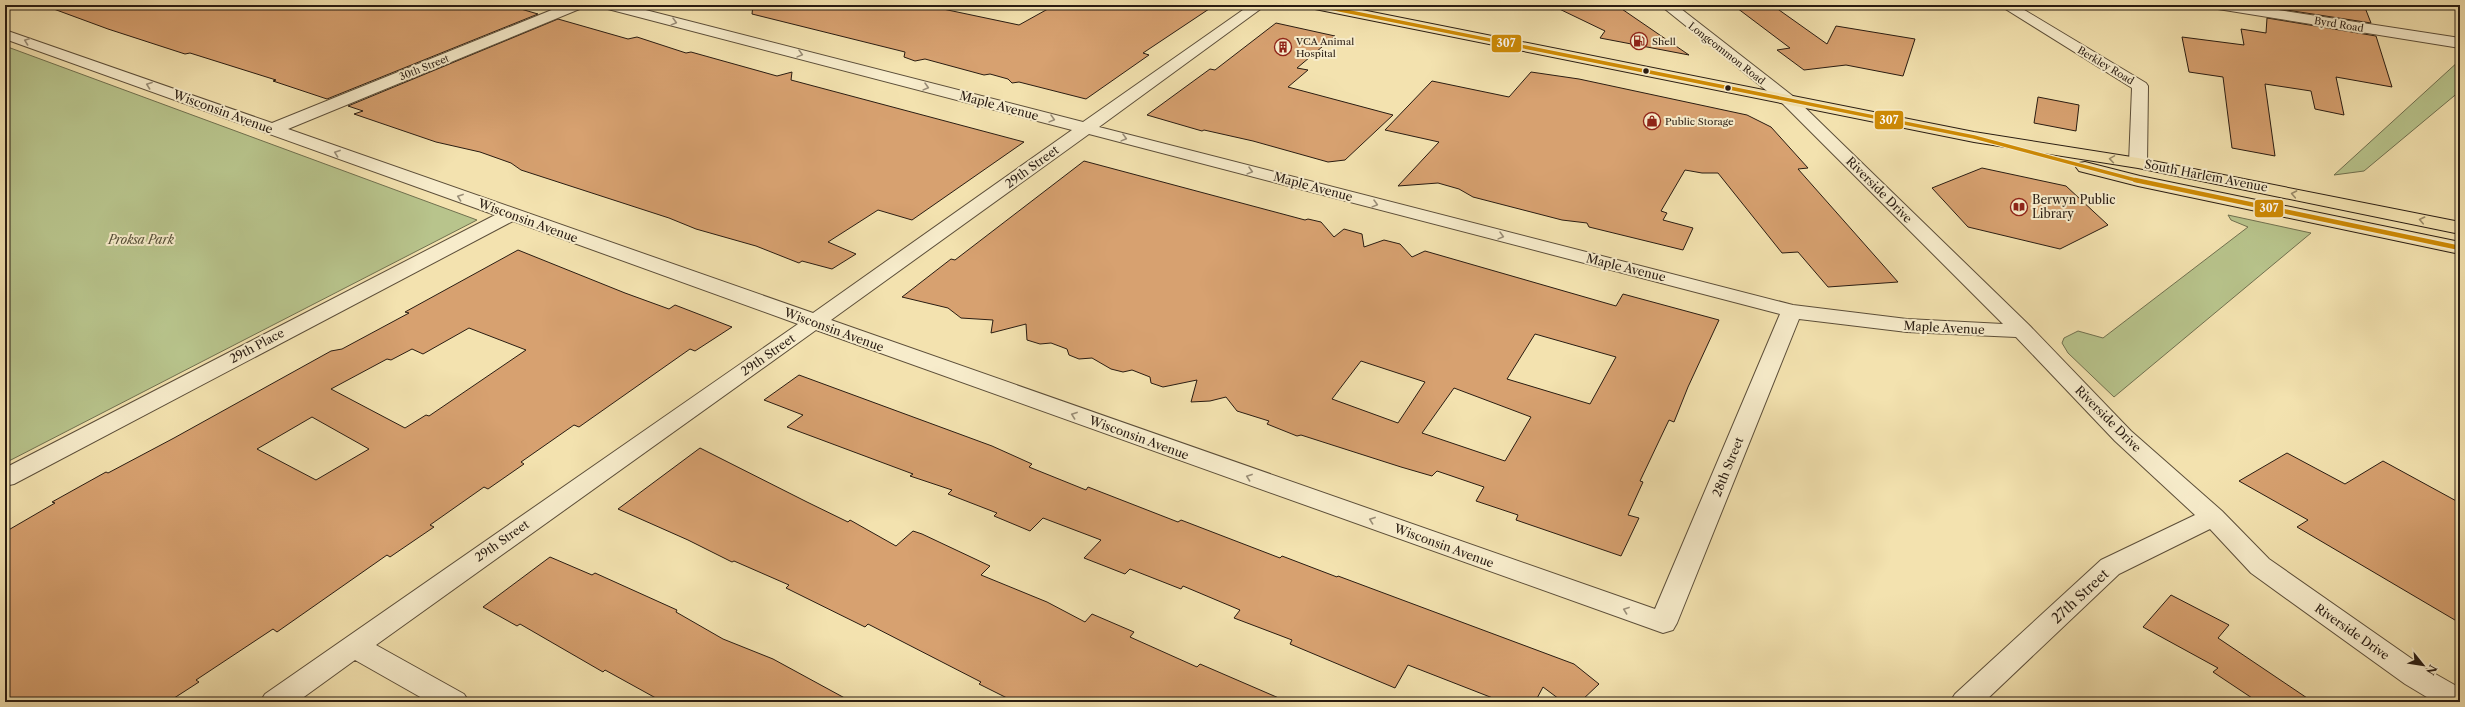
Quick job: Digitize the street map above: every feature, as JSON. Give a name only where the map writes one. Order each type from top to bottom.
[{"type":"main road","name":"South Harlem Avenue","points":[[1315,5],[1974,137],[2138,163],[2460,228]]},
{"type":"main road","name":"South Harlem Avenue","points":[[1974,137],[2138,181],[2460,248]]},
{"type":"street","name":"30th Street","points":[[272,129],[577,5]]},
{"type":"street","name":"Maple Avenue","points":[[609,5],[1792,311],[1854,322],[1954,330],[2022,331]]},
{"type":"street","name":"29th Street","points":[[274,702],[814,322],[1259,5]]},
{"type":"street","name":"Longcommon Road","points":[[1667,5],[1735,60],[1788,100]]},
{"type":"street","name":"Berkley Road","points":[[2006,5],[2140,86],[2138,163]]},
{"type":"street","name":"Byrd Road","points":[[2218,5],[2460,43]]},
{"type":"street","name":"Wisconsin Avenue","points":[[5,34],[510,215],[1663,623]]},
{"type":"street","name":"Riverside Drive","points":[[1788,100],[2022,331],[2123,436],[2213,517],[2260,566],[2408,671],[2459,702]]},
{"type":"street","name":"29th Place","points":[[5,478],[510,215]]},
{"type":"street","name":"28th Street","points":[[1663,623],[1792,311]]},
{"type":"street","name":"27th Street","points":[[1965,702],[2110,567],[2213,517]]},
{"type":"street","points":[[354,646],[454,702]]},
{"type":"green space","name":"Proksa Park","points":[[5,46],[477,220],[5,463]]},
{"type":"green space","points":[[2460,60],[2460,91],[2364,171],[2334,175]]},
{"type":"green space","points":[[2228,215],[2311,233],[2114,397],[2068,353],[2062,343],[2064,338],[2078,331],[2103,338],[2248,227],[2231,220]]},
{"type":"building","points":[[52,5],[507,5],[538,14],[327,99],[273,81],[276,80],[190,53],[185,54],[108,29],[51,8]]},
{"type":"building","points":[[753,5],[924,5],[1019,25],[1055,5],[1215,5],[1143,53],[1149,55],[1086,99],[1019,82],[1012,83],[1008,79],[990,74],[984,75],[925,59],[915,61],[904,57],[905,52],[752,14]]},
{"type":"building","points":[[1551,5],[1616,5],[1689,55],[1600,38],[1605,31]]},
{"type":"building","points":[[1733,5],[1772,5],[1827,44],[1836,26],[1915,39],[1903,76],[1846,65],[1804,70],[1777,50],[1790,48]]},
{"type":"building","points":[[2268,5],[2364,5],[2371,23],[2267,7]]},
{"type":"building","points":[[2267,18],[2376,36],[2392,87],[2336,77],[2344,115],[2315,109],[2311,91],[2265,84],[2275,156],[2232,148],[2223,77],[2189,72],[2182,37],[2244,45],[2241,29],[2266,33]]},
{"type":"building","points":[[558,19],[628,39],[637,37],[686,53],[691,52],[777,76],[792,72],[791,80],[1024,142],[912,220],[878,210],[828,242],[856,254],[832,269],[802,261],[799,263],[756,246],[696,229],[669,218],[521,170],[511,163],[480,152],[436,142],[354,114],[363,111],[348,106]]},
{"type":"building","points":[[1276,23],[1335,36],[1297,68],[1308,70],[1288,87],[1393,115],[1345,160],[1328,162],[1253,141],[1204,130],[1202,131],[1147,115],[1210,69],[1215,70]]},
{"type":"building","points":[[1531,72],[1579,79],[1747,115],[1771,127],[1808,168],[1798,169],[1898,282],[1828,287],[1798,252],[1782,253],[1718,173],[1702,173],[1685,170],[1661,211],[1667,213],[1663,220],[1693,228],[1683,250],[1589,227],[1587,223],[1562,220],[1473,197],[1459,189],[1438,183],[1398,186],[1439,142],[1385,130],[1432,81],[1509,97]]},
{"type":"building","points":[[2038,97],[2079,105],[2076,131],[2034,123]]},
{"type":"building","points":[[1084,161],[1305,220],[1308,219],[1321,222],[1334,237],[1344,229],[1362,234],[1364,247],[1384,240],[1400,244],[1412,257],[1425,251],[1616,306],[1623,294],[1719,320],[1688,387],[1674,422],[1669,420],[1640,481],[1643,482],[1628,515],[1639,518],[1621,556],[1516,520],[1518,515],[1476,501],[1484,487],[1437,471],[1432,476],[1301,435],[1297,436],[1267,424],[1269,421],[1237,411],[1226,397],[1210,401],[1191,402],[1197,380],[1163,387],[1151,383],[1150,377],[1132,370],[1123,372],[1111,369],[1092,358],[1079,359],[1069,355],[1067,349],[1051,343],[1040,344],[1027,340],[1026,324],[991,333],[993,320],[961,318],[948,308],[902,297],[951,259],[955,260]],"holes":[[[1535,334],[1616,357],[1590,404],[1507,379]],[[1361,361],[1425,382],[1398,423],[1332,399]],[[1454,388],[1531,417],[1505,461],[1422,433]]]},
{"type":"building","name":"Berwyn Public Library","points":[[1982,168],[2066,186],[2108,225],[2060,249],[1968,227],[1932,188]]},
{"type":"building","points":[[518,250],[669,309],[675,305],[732,327],[695,351],[690,349],[579,427],[574,425],[521,462],[524,464],[488,489],[484,487],[430,525],[434,527],[390,557],[387,555],[277,632],[273,629],[196,680],[199,682],[168,702],[16,702],[5,695],[5,532],[55,503],[52,502],[106,472],[108,473],[174,438],[331,351],[342,349],[409,313],[405,312]],"holes":[[[469,328],[526,350],[429,416],[426,415],[405,428],[331,389],[387,359],[391,360],[412,349],[423,354]],[[312,417],[369,449],[316,480],[257,449]]]},
{"type":"building","points":[[799,375],[992,446],[1032,464],[1029,467],[1086,490],[1088,487],[1178,522],[1181,520],[1280,558],[1282,556],[1574,664],[1599,684],[1580,702],[1563,702],[1543,687],[1535,702],[1503,702],[1408,665],[1395,688],[1290,644],[1292,640],[1234,618],[1240,610],[1183,586],[1181,589],[1130,569],[1125,574],[1084,558],[1101,540],[1043,518],[1030,531],[994,516],[997,513],[948,494],[952,490],[910,476],[913,474],[787,427],[803,415],[764,400]]},
{"type":"building","points":[[700,448],[848,522],[850,520],[896,546],[913,531],[922,534],[990,566],[981,575],[1047,602],[1085,622],[1092,614],[1134,632],[1130,637],[1197,667],[1200,664],[1288,702],[1015,702],[979,684],[981,682],[868,624],[865,627],[786,588],[789,585],[734,561],[732,562],[688,540],[618,509]]},
{"type":"building","points":[[2287,453],[2345,484],[2383,461],[2460,503],[2460,623],[2297,527],[2308,520],[2239,481]]},
{"type":"building","points":[[550,557],[592,575],[595,573],[677,610],[676,612],[723,639],[773,659],[852,702],[663,702],[605,670],[603,672],[520,624],[517,626],[483,607]]},
{"type":"building","points":[[2171,595],[2229,625],[2218,638],[2313,702],[2258,702],[2213,672],[2218,668],[2143,627]]},
{"type":"transit line","name":"307","points":[[1315,5],[1974,137],[2138,181],[2460,248]]},
{"type":"place","name":"Shell","points":[[1639,41]]},
{"type":"place","name":"VCA Animal Hospital","points":[[1283,47]]},
{"type":"place","name":"Public Storage","points":[[1652,121]]},
{"type":"place","name":"Berwyn Public Library","points":[[2019,207]]}]
